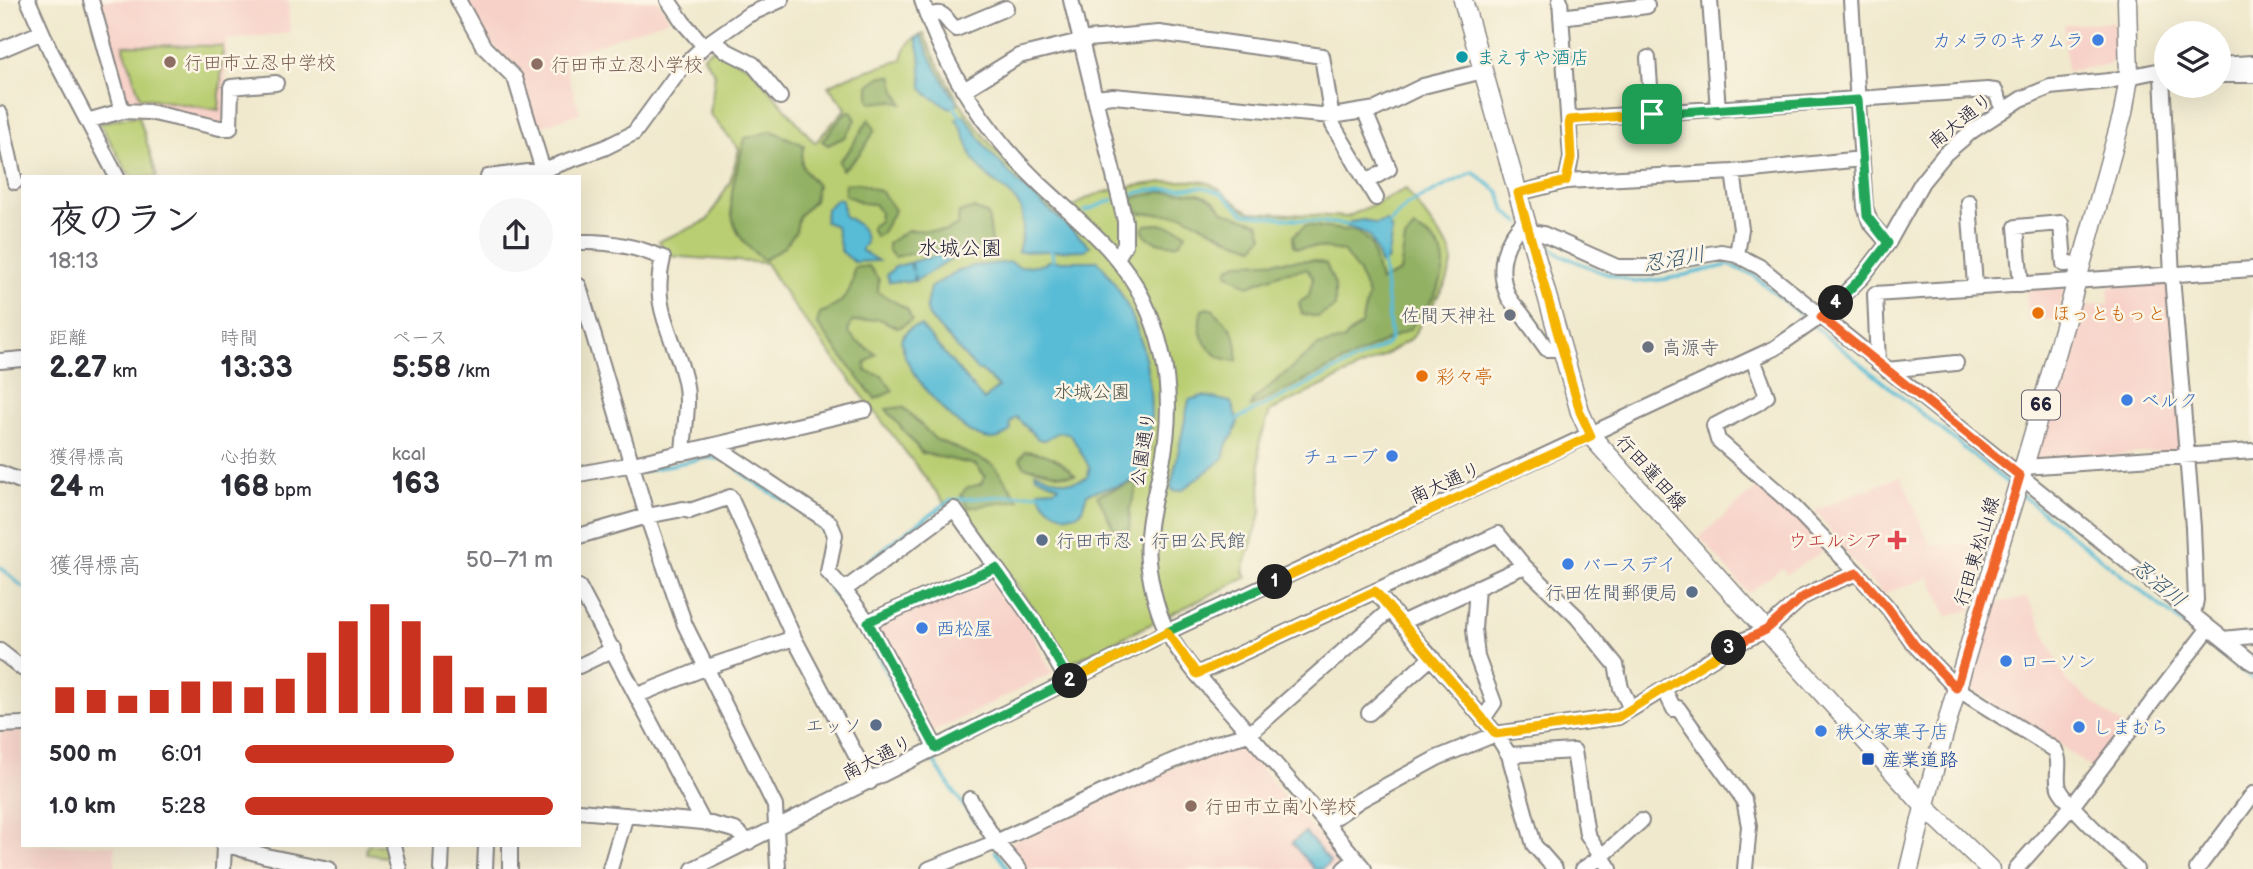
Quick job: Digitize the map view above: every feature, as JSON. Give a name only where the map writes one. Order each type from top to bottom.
[{"type":"main road","name":"行田蓮田線","points":[[1464,0],[1580,412],[1591,436],[1924,806],[1990,869]]},
{"type":"main road","name":"行田東松山線","points":[[1909,869],[1956,688],[2022,472],[2123,113],[2129,77],[2127,0]]},
{"type":"street","points":[[28,0],[41,32],[116,175]]},
{"type":"street","points":[[91,0],[122,111]]},
{"type":"street","points":[[458,0],[484,47],[515,78],[544,174]]},
{"type":"street","points":[[668,0],[682,22],[709,43],[753,64],[780,97]]},
{"type":"street","name":"公園通り","points":[[922,0],[927,16],[964,90],[988,126],[1041,185],[1093,231],[1117,258],[1131,277],[1151,316],[1163,354],[1168,383],[1167,439],[1150,511],[1147,548],[1152,586],[1167,632],[1197,674],[1360,864]]},
{"type":"street","points":[[1071,0],[1127,235],[1125,245],[1117,258]]},
{"type":"street","points":[[1560,0],[1571,158],[1566,181]]},
{"type":"street","points":[[1710,0],[1718,110]]},
{"type":"street","points":[[1851,0],[1867,216],[1888,243]]},
{"type":"street","points":[[525,175],[544,174],[634,133],[683,66],[748,15],[775,1]]},
{"type":"street","points":[[1561,17],[1647,6]]},
{"type":"street","points":[[927,16],[946,16],[956,29],[1006,8]]},
{"type":"street","points":[[0,50],[41,32]]},
{"type":"street","points":[[964,90],[1018,57],[1082,41],[1159,33],[1322,56],[1333,125],[1376,198]]},
{"type":"street","points":[[1648,58],[1652,114]]},
{"type":"street","points":[[2231,64],[2253,63]]},
{"type":"street","points":[[1096,97],[1113,96],[1332,116],[1384,107],[1423,86],[1483,71]]},
{"type":"street","name":"南大通り","points":[[693,869],[1167,632],[1753,359],[1797,335],[1821,317],[1862,277],[1888,243],[1922,183],[1945,154],[2003,109],[2050,87],[2154,75]]},
{"type":"street","points":[[2231,75],[2253,75]]},
{"type":"street","points":[[87,121],[122,111],[149,111],[230,128],[232,87],[276,83]]},
{"type":"street","points":[[1569,120],[1987,90],[1995,91],[2003,109]]},
{"type":"street","points":[[2162,98],[2172,276],[2196,600],[2193,614]]},
{"type":"street","points":[[1365,111],[1390,169],[1366,182]]},
{"type":"street","points":[[0,114],[19,182],[0,181]]},
{"type":"street","points":[[1518,193],[1566,181],[1734,172],[1863,159]]},
{"type":"street","points":[[1734,172],[1741,229],[1737,255]]},
{"type":"street","points":[[1969,202],[1975,286]]},
{"type":"street","points":[[2021,285],[2016,227],[2061,223],[2064,264],[2081,263]]},
{"type":"street","points":[[1562,349],[1547,349],[1508,298],[1502,270],[1506,244],[1515,230],[1527,226],[1587,256],[1617,267],[1659,267],[1686,258],[1721,252],[1737,255],[1760,267],[1883,366],[2022,472],[2253,663]]},
{"type":"street","points":[[581,242],[594,241],[640,248],[663,258],[660,299],[665,324],[685,382],[683,453]]},
{"type":"street","points":[[1883,366],[1875,294],[2253,270]]},
{"type":"street","points":[[581,293],[647,516],[685,625],[775,806],[778,869]]},
{"type":"street","points":[[0,361],[21,359]]},
{"type":"street","points":[[1753,359],[1767,396],[1714,426],[1718,440],[1787,500],[1857,573],[1888,608],[1914,644],[1956,688],[2054,750],[2059,757],[2059,788],[2136,869]]},
{"type":"street","points":[[1883,366],[1956,363]]},
{"type":"street","points":[[581,474],[683,453],[865,410]]},
{"type":"street","points":[[714,445],[830,523],[835,535],[828,572],[868,622],[936,748]]},
{"type":"street","points":[[2022,472],[2253,451]]},
{"type":"street","points":[[0,473],[21,481]]},
{"type":"street","points":[[581,535],[647,516],[683,509],[690,511],[730,497],[794,638],[870,782]]},
{"type":"street","points":[[845,590],[954,509],[1034,621],[1068,682]]},
{"type":"street","points":[[1197,674],[1498,534],[1524,566],[1577,617],[1616,665],[1621,688],[1631,709]]},
{"type":"street","points":[[1402,622],[1524,566]]},
{"type":"street","points":[[868,622],[996,568]]},
{"type":"street","points":[[1327,823],[1360,800],[1437,758],[1496,734],[1618,717],[1734,645],[1766,630],[1803,597],[1857,573]]},
{"type":"street","points":[[1477,587],[1474,629],[1477,657],[1494,704],[1483,719]]},
{"type":"street","points":[[581,591],[704,822]]},
{"type":"street","points":[[1375,591],[1496,734],[1509,755],[1534,845],[1555,869]]},
{"type":"street","points":[[929,869],[996,842],[1210,745],[1249,734],[1391,609]]},
{"type":"street","points":[[2016,869],[2073,805],[2208,628]]},
{"type":"street","points":[[2223,639],[2253,636]]},
{"type":"street","points":[[638,695],[705,668],[794,638]]},
{"type":"street","points":[[581,665],[614,649]]},
{"type":"street","points":[[0,651],[21,667]]},
{"type":"street","points":[[1369,713],[1432,657]]},
{"type":"street","points":[[1664,689],[1674,709],[1678,708],[1744,800],[1749,827],[1745,869]]},
{"type":"street","points":[[0,724],[21,724]]},
{"type":"street","points":[[1509,755],[1574,751],[1587,834],[1610,869]]},
{"type":"street","points":[[2197,869],[2253,794]]},
{"type":"street","points":[[970,799],[996,842],[1019,869]]},
{"type":"street","points":[[581,811],[704,822],[735,830],[749,842]]},
{"type":"street","points":[[610,869],[626,815]]},
{"type":"street","points":[[1583,869],[1601,857],[1641,821]]},
{"type":"street","points":[[223,869],[226,847]]},
{"type":"street","points":[[233,847],[329,869]]},
{"type":"street","points":[[394,847],[399,869]]},
{"type":"street","points":[[441,869],[442,847]]},
{"type":"street","points":[[485,869],[486,847]]},
{"type":"street","points":[[510,847],[510,869]]},
{"type":"street","points":[[1344,869],[1360,864]]},
{"type":"shaded area","name":"行田市立忍中学校","points":[[96,0],[288,0],[290,33],[226,40],[225,124],[126,108]]},
{"type":"shaded area","name":"行田市立忍小学校","points":[[463,0],[658,0],[669,19],[562,57],[580,113],[537,128],[518,70],[503,58],[486,37]]},
{"type":"shaded area","points":[[2114,22],[2115,58],[2108,65],[2067,71],[2064,25]]},
{"type":"shaded area","points":[[2164,282],[2169,286],[2182,450],[2034,461],[2080,306],[2109,303],[2108,287]]},
{"type":"shaded area","points":[[2065,287],[2056,319],[2028,321],[2026,290]]},
{"type":"shaded area","points":[[1901,476],[1930,545],[1990,543],[1971,609],[1947,617],[1930,577],[1883,594],[1854,563],[1815,510]]},
{"type":"shaded area","points":[[1762,483],[1829,547],[1787,574],[1782,568],[1748,593],[1700,537]]},
{"type":"shaded area","points":[[994,574],[1024,618],[1052,673],[933,732],[873,626]]},
{"type":"shaded area","points":[[2028,598],[2066,680],[2127,730],[2096,772],[2055,741],[1997,707],[1968,686],[1993,603]]},
{"type":"shaded area","points":[[21,727],[21,847],[115,847],[115,869],[0,869],[0,732]]},
{"type":"shaded area","name":"行田市立南小学校","points":[[1240,744],[1341,863],[1334,869],[1026,869],[1011,851],[1013,841],[1164,772]]},
{"type":"green space","name":"水城公園","points":[[924,34],[937,63],[966,112],[999,154],[1061,217],[1092,196],[1134,186],[1170,182],[1210,184],[1250,212],[1347,217],[1406,189],[1451,251],[1452,264],[1447,281],[1412,338],[1380,358],[1270,411],[1259,444],[1261,513],[1243,571],[1247,577],[1065,666],[1022,592],[954,501],[947,506],[790,301],[766,263],[667,256],[659,241],[707,221],[730,182],[739,149],[710,114],[715,74],[703,56],[713,48],[751,68],[815,143],[846,108],[828,86],[849,76],[902,60],[909,43]]},
{"type":"green space","points":[[123,45],[223,46],[219,110],[140,97]]},
{"type":"green space","points":[[882,76],[892,76],[903,104],[891,101],[872,103],[869,99],[869,85]]},
{"type":"green space","points":[[851,111],[856,120],[845,137],[828,145],[822,141],[846,112]]},
{"type":"green space","points":[[139,116],[156,175],[131,175],[127,172],[100,123]]},
{"type":"green space","points":[[869,119],[875,129],[872,135],[857,157],[842,170],[839,161]]},
{"type":"green space","points":[[772,131],[804,145],[803,167],[817,185],[814,201],[799,216],[796,231],[785,246],[764,260],[748,247],[738,233],[731,204],[745,138]]},
{"type":"green space","points":[[859,183],[882,192],[895,210],[881,234],[876,237],[872,226],[879,221],[880,212],[874,204],[863,203],[845,195],[845,184]]},
{"type":"green space","points":[[1160,192],[1204,195],[1211,198],[1224,212],[1259,223],[1263,236],[1254,247],[1228,238],[1183,215],[1141,213],[1134,208],[1132,198]]},
{"type":"green space","points":[[974,208],[988,215],[992,243],[989,250],[972,254],[957,250],[936,251],[894,257],[888,250],[888,243],[908,230],[947,231],[958,225],[959,213]]},
{"type":"green space","points":[[1159,224],[1180,229],[1186,234],[1179,244],[1168,244],[1153,240],[1142,230],[1146,225]]},
{"type":"green space","points":[[1306,225],[1358,232],[1371,244],[1380,281],[1400,272],[1405,239],[1414,228],[1431,238],[1440,250],[1444,262],[1443,276],[1430,303],[1410,329],[1251,407],[1253,400],[1318,346],[1343,340],[1361,324],[1368,296],[1359,273],[1343,251],[1294,246],[1293,236]]},
{"type":"green space","points":[[1313,260],[1326,264],[1335,285],[1335,307],[1318,317],[1302,314],[1299,303],[1309,296],[1313,278],[1307,269],[1282,273],[1248,286],[1227,273],[1229,267],[1238,263]]},
{"type":"green space","points":[[869,266],[879,280],[878,292],[907,309],[912,320],[898,328],[880,319],[852,322],[848,331],[856,341],[876,354],[865,364],[866,371],[882,376],[893,391],[875,399],[817,324],[820,313],[835,306],[849,290],[854,268]]},
{"type":"green space","points":[[1202,310],[1214,310],[1233,331],[1237,345],[1237,361],[1219,356],[1202,337],[1200,319]]},
{"type":"green space","points":[[903,407],[935,439],[994,465],[1019,500],[968,508],[961,495],[966,488],[981,484],[985,476],[976,465],[922,453],[886,409]]},
{"type":"green space","points":[[1025,451],[1052,457],[1075,475],[1025,467],[1020,459]]},
{"type":"green space","points":[[1136,481],[1138,484],[1130,509],[1129,535],[1114,529],[1097,495]]},
{"type":"green space","points":[[367,847],[389,847],[392,858],[366,854]]},
{"type":"water","points":[[921,36],[937,70],[958,104],[950,108],[928,95],[922,88],[916,38]]},
{"type":"water","points":[[964,115],[988,150],[1020,184],[1090,246],[1085,250],[1018,252],[1023,231],[1018,205],[973,158],[956,119]]},
{"type":"water","points":[[837,199],[842,200],[844,216],[856,223],[864,233],[866,243],[862,251],[878,261],[854,262],[841,251],[836,226],[825,222],[826,209]]},
{"type":"water","points":[[1364,220],[1376,224],[1386,221],[1392,231],[1387,261],[1380,264],[1373,243],[1367,235],[1347,227],[1350,222]]},
{"type":"water","points":[[943,254],[951,260],[915,281],[914,274],[913,281],[889,282],[887,275],[895,267],[909,263],[913,271],[911,262]]},
{"type":"water","points":[[1047,261],[1098,261],[1125,301],[1134,322],[1142,344],[1150,390],[1149,447],[1142,473],[1133,481],[1087,494],[1081,512],[1075,515],[1061,514],[1049,508],[1039,490],[1055,489],[1059,486],[1036,476],[1035,472],[1068,482],[1087,477],[1090,468],[1071,435],[1059,432],[1045,440],[1038,439],[1016,417],[1010,423],[1011,430],[999,438],[989,439],[974,434],[940,406],[920,382],[907,361],[901,340],[909,330],[921,326],[984,400],[998,387],[981,370],[978,371],[929,317],[926,306],[930,288],[954,273],[973,266],[1011,262],[1019,267],[1045,264]]},
{"type":"water","points":[[1203,396],[1231,402],[1238,422],[1227,443],[1223,459],[1182,490],[1173,491],[1171,487],[1189,400]]},
{"type":"water","points":[[1305,832],[1330,862],[1322,869],[1314,869],[1292,843]]},
{"type":"waterway","points":[[954,106],[962,119]]},
{"type":"waterway","name":"忍沼川","points":[[1387,226],[1407,205],[1473,172],[1499,192],[1505,211],[1520,223]]},
{"type":"waterway","points":[[1125,196],[1149,190],[1203,187],[1221,193],[1245,214],[1351,225]]},
{"type":"waterway","points":[[1085,211],[1113,200]]},
{"type":"waterway","name":"忍沼川","points":[[1542,241],[1561,255],[1601,272],[1635,282],[1667,279],[1729,265],[1753,275],[1808,321]]},
{"type":"waterway","points":[[1051,248],[1054,264]]},
{"type":"waterway","name":"忍沼川","points":[[1237,419],[1386,345],[1391,339],[1383,261]]},
{"type":"waterway","name":"忍沼川","points":[[1814,326],[2012,487]]},
{"type":"waterway","points":[[638,472],[704,458],[727,459]]},
{"type":"waterway","points":[[738,469],[812,520],[828,538]]},
{"type":"waterway","points":[[581,481],[631,474]]},
{"type":"waterway","points":[[840,583],[951,500],[1043,493]]},
{"type":"waterway","name":"忍沼川","points":[[2020,494],[2198,636]]},
{"type":"waterway","points":[[0,567],[21,585]]},
{"type":"waterway","points":[[822,573],[831,591],[864,629],[926,749]]},
{"type":"waterway","name":"忍沼川","points":[[2204,641],[2253,679]]},
{"type":"waterway","points":[[930,755],[977,824]]},
{"type":"waterway","points":[[995,851],[1008,869]]},
{"type":"place","name":"カメラのキタムラ","points":[[2098,40]]},
{"type":"place","name":"まえすや酒店","points":[[1462,57]]},
{"type":"place","name":"行田市立忍中学校","points":[[170,62]]},
{"type":"place","name":"行田市立忍小学校","points":[[537,64]]},
{"type":"place","name":"ほっともっと","points":[[2038,313]]},
{"type":"place","name":"佐間天神社","points":[[1510,315]]},
{"type":"place","name":"高源寺","points":[[1648,347]]},
{"type":"place","name":"彩々亭","points":[[1422,376]]},
{"type":"place","name":"ベルク","points":[[2127,400]]},
{"type":"place","name":"チューブ","points":[[1392,456]]},
{"type":"place","name":"行田市忍・行田公民館","points":[[1042,540]]},
{"type":"place","name":"ウエルシア","points":[[1897,540]]},
{"type":"place","name":"バースデイ","points":[[1568,564]]},
{"type":"place","name":"行田佐間郵便局","points":[[1692,592]]},
{"type":"place","name":"西松屋","points":[[922,628]]},
{"type":"place","name":"ローソン","points":[[2006,661]]},
{"type":"place","name":"エッソ","points":[[876,725]]},
{"type":"place","name":"しまむら","points":[[2079,727]]},
{"type":"place","name":"秩父家菓子店","points":[[1821,731]]},
{"type":"place","name":"産業道路","points":[[1868,759]]},
{"type":"place","name":"行田市立南小学校","points":[[1191,806]]},
{"type":"district","name":"水城公園","points":[[960,248]]},
{"type":"route","points":[[1652,114],[1569,120],[1571,158],[1566,181],[1518,193],[1580,412],[1591,436],[1167,632],[1068,682],[936,748],[868,622],[996,568],[1034,621],[1068,682],[1147,642],[1167,632],[1197,674],[1375,591],[1496,734],[1592,721],[1618,717],[1734,645],[1766,630],[1803,597],[1857,573],[1888,608],[1914,644],[1956,688],[2020,476],[1821,317],[1862,277],[1888,243],[1870,222],[1865,207],[1858,100],[1652,114]]}]
